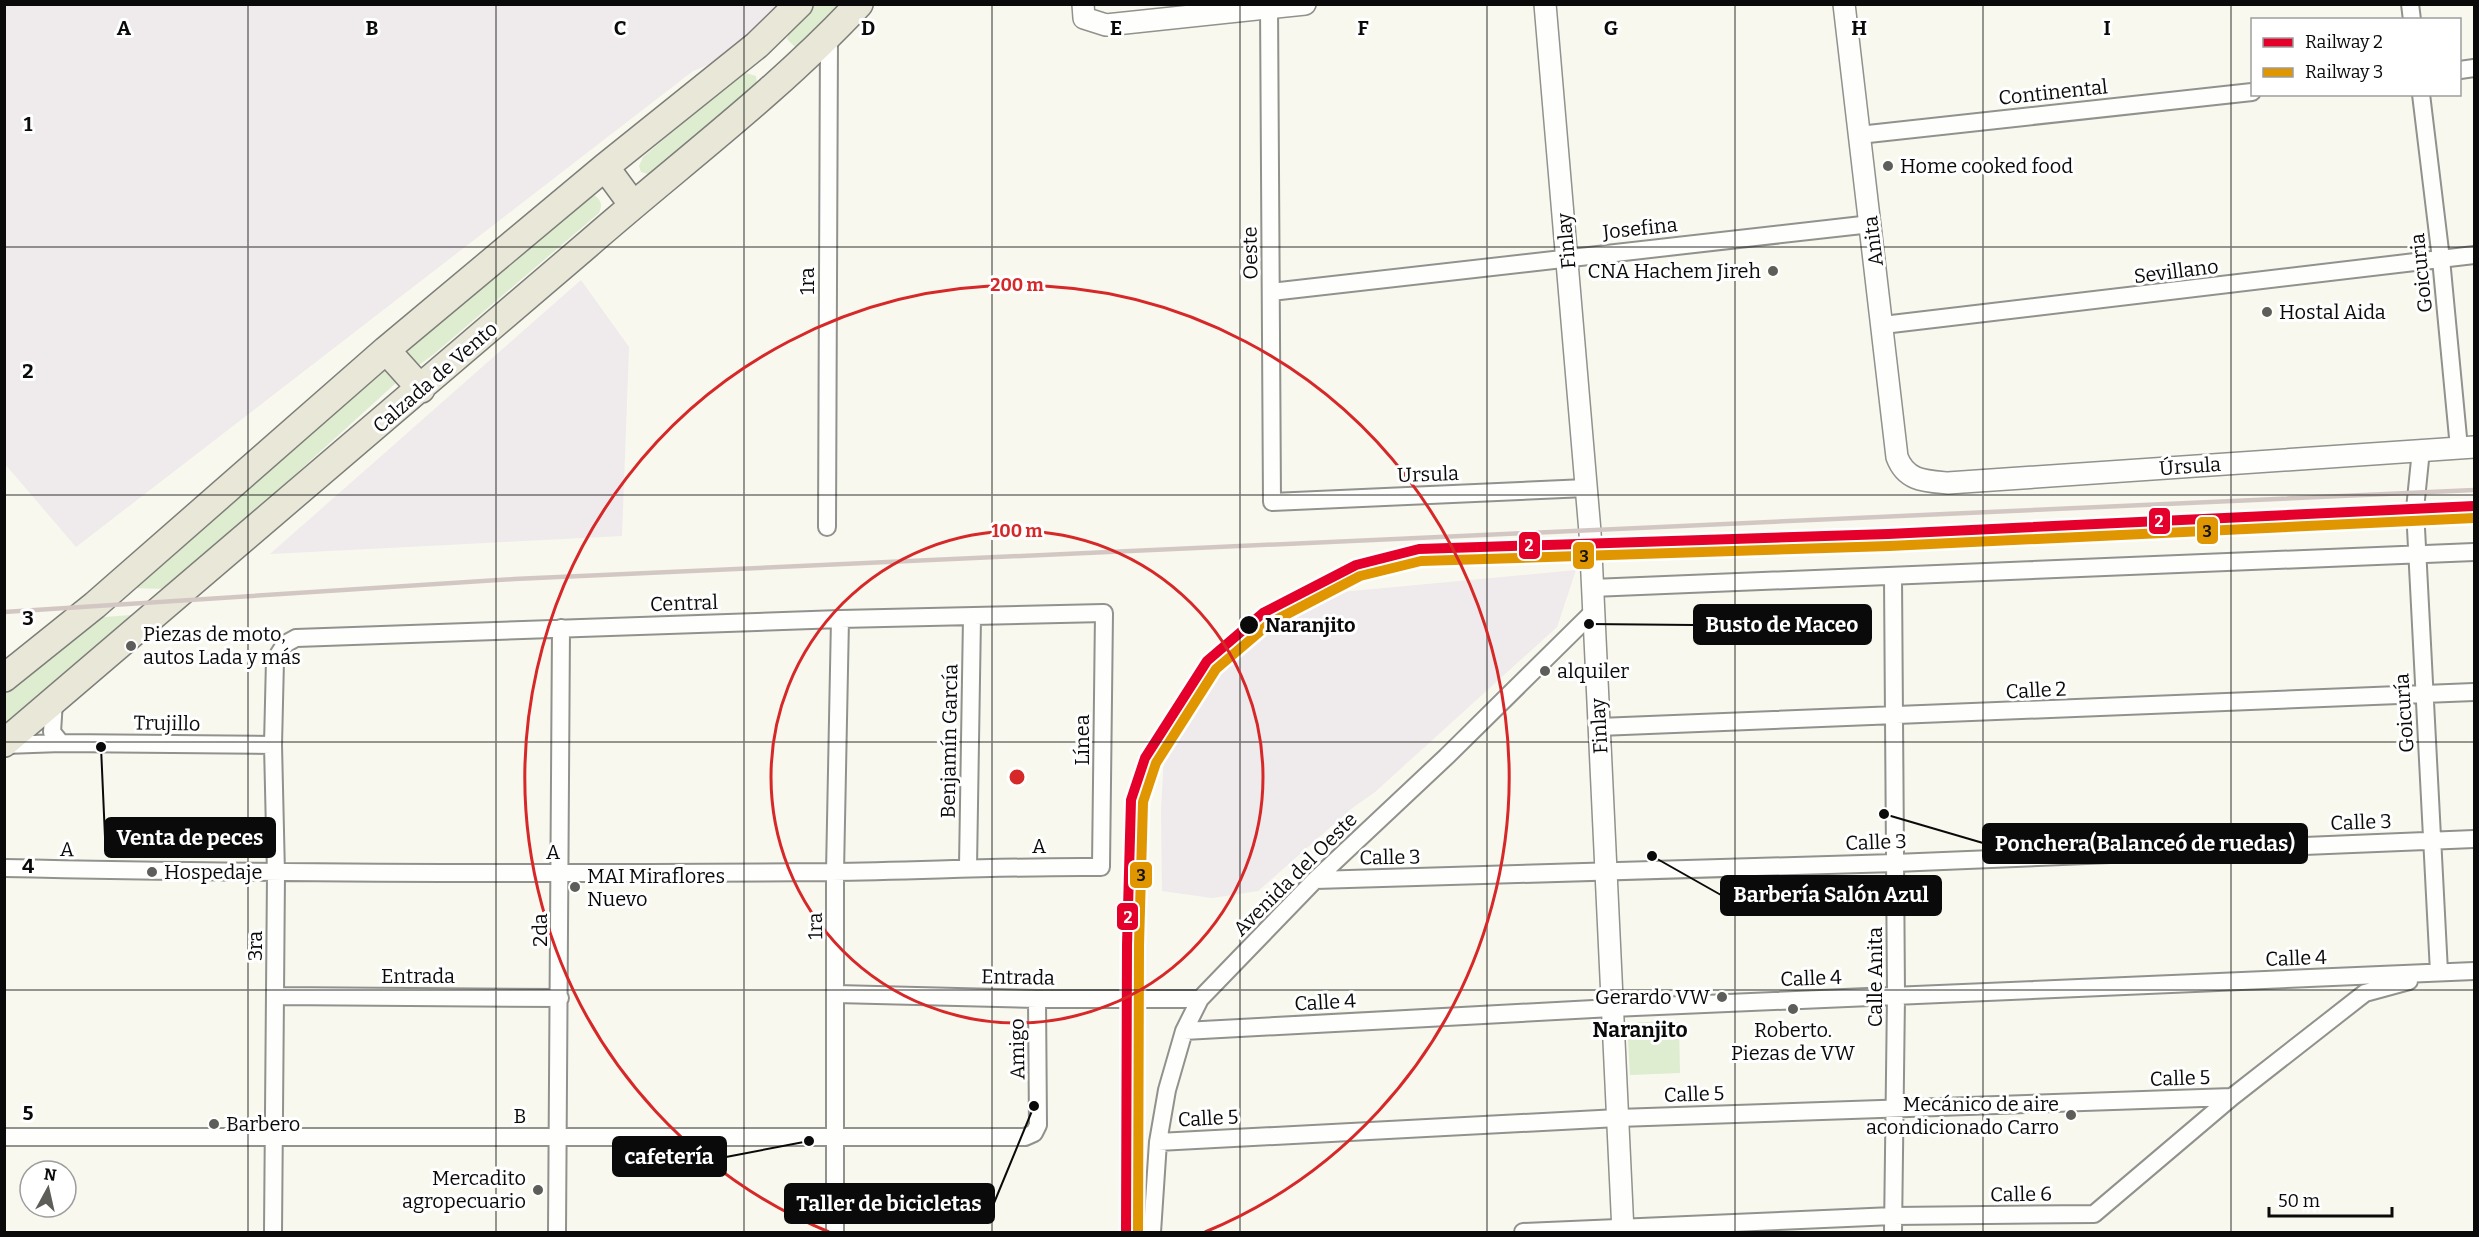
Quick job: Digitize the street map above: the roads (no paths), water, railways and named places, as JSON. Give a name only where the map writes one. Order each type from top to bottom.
[{"type":"main road","points":[[4,678],[95,605],[386,350],[605,167],[757,45],[799,4]]},
{"type":"main road","name":"Calzada de Vento","points":[[4,744],[421,389],[829,35],[859,4]]},
{"type":"main road","points":[[605,167],[633,204]]},
{"type":"main road","points":[[386,350],[421,389]]},
{"type":"street","points":[[1083,4],[1084,18],[1106,26],[1305,4]]},
{"type":"street","name":"Finlay","points":[[1545,4],[1586,488],[1607,872],[1623,1231]]},
{"type":"street","name":"Anita","points":[[1844,4],[1897,457],[1907,475]]},
{"type":"street","name":"Oeste","points":[[1269,7],[1272,502]]},
{"type":"street","name":"1ra","points":[[827,527],[829,35]]},
{"type":"street","name":"Continental","points":[[1859,135],[2251,92]]},
{"type":"street","name":"Goicuria","points":[[2421,96],[2467,447]]},
{"type":"street","name":"Josefina","points":[[1271,292],[1871,224]]},
{"type":"street","name":"Sevillano","points":[[1883,326],[2475,255]]},
{"type":"street","name":"Úrsula","points":[[1907,475],[1922,481],[1948,483],[2467,447]]},
{"type":"street","name":"Goicuría","points":[[2421,450],[2415,509],[2423,693],[2434,840],[2439,972]]},
{"type":"street","name":"Ursula","points":[[1272,502],[1586,488]]},
{"type":"street","points":[[1592,588],[2475,552]]},
{"type":"street","name":"Calle Anita","points":[[1893,577],[1896,996],[1893,1224]]},
{"type":"street","name":"Avenida del Oeste","points":[[1152,1233],[1158,1142],[1167,1090],[1184,1031],[1200,999],[1315,880],[1446,757],[1593,612]]},
{"type":"street","name":"Central","points":[[275,660],[285,644],[296,638],[840,619],[1104,613]]},
{"type":"street","name":"Línea","points":[[1101,867],[1104,613]]},
{"type":"street","name":"Benjamín García","points":[[968,867],[972,617]]},
{"type":"street","name":"1ra","points":[[835,1233],[835,872],[840,619]]},
{"type":"street","name":"2da","points":[[557,1233],[561,628]]},
{"type":"street","name":"3ra","points":[[273,1233],[276,996],[273,746],[275,660]]},
{"type":"street","name":"Calle 2","points":[[1599,727],[2475,692]]},
{"type":"street","points":[[54,701],[52,732],[61,743]]},
{"type":"street","name":"Trujillo","points":[[4,744],[16,742],[273,746]]},
{"type":"street","name":"Calle 3","points":[[1315,880],[1895,863],[2475,839]]},
{"type":"street","name":"A","points":[[4,868],[276,874],[835,872],[968,867],[1101,867]]},
{"type":"street","points":[[2439,972],[2475,971]]},
{"type":"street","name":"Calle 4","points":[[1184,1031],[1612,1008],[2439,972]]},
{"type":"street","name":"Calle 6","points":[[1523,1233],[1893,1224],[2094,1214],[2232,1097],[2365,993],[2439,972]]},
{"type":"street","name":"Entrada","points":[[836,994],[1037,999],[1200,999]]},
{"type":"street","name":"Entrada","points":[[276,996],[560,998]]},
{"type":"street","name":"Amigo","points":[[1034,1133],[1038,1125],[1037,999]]},
{"type":"street","name":"Calle 5","points":[[1158,1142],[1618,1118],[2232,1097]]},
{"type":"street","name":"B","points":[[4,1137],[834,1138],[1025,1137],[1034,1133]]},
{"type":"railway","points":[[4,612],[514,579],[2474,490]]},
{"type":"rail line","name":"2","points":[[1126,1232],[1127,945],[1131,800],[1145,758],[1207,661],[1263,613],[1356,565],[1419,549],[1888,534],[2474,506]]},
{"type":"rail line","name":"3","points":[[1138,1232],[1139,945],[1143,802],[1156,763],[1216,669],[1270,623],[1360,576],[1421,561],[1889,546],[2474,518]]},
{"type":"place","name":"Home cooked food","points":[[1888,166]]},
{"type":"place","name":"CNA Hachem Jireh","points":[[1773,271]]},
{"type":"place","name":"Hostal Aida","points":[[2267,312]]},
{"type":"place","name":"Busto de Maceo","points":[[1589,624]]},
{"type":"place","name":"Naranjito","points":[[1249,625]]},
{"type":"place","name":"Piezas de moto, autos Lada y más","points":[[131,646]]},
{"type":"place","name":"alquiler","points":[[1545,671]]},
{"type":"place","name":"Venta de peces","points":[[101,747]]},
{"type":"place","name":"Ponchera(Balanceó de ruedas)","points":[[1884,814]]},
{"type":"place","name":"Barbería Salón Azul","points":[[1652,856]]},
{"type":"place","name":"Hospedaje","points":[[152,872]]},
{"type":"place","name":"MAI Miraflores Nuevo","points":[[575,887]]},
{"type":"place","name":"Gerardo VW","points":[[1722,997]]},
{"type":"place","name":"Roberto. Piezas de VW","points":[[1793,1009]]},
{"type":"place","name":"Taller de bicicletas","points":[[1034,1106]]},
{"type":"place","name":"Mecánico de aire acondicionado Carro","points":[[2071,1115]]},
{"type":"place","name":"Barbero","points":[[214,1124]]},
{"type":"place","name":"cafetería","points":[[809,1141]]},
{"type":"place","name":"Mercadito agropecuario","points":[[538,1190]]},
{"type":"district","name":"Naranjito","points":[[1640,1030]]}]
